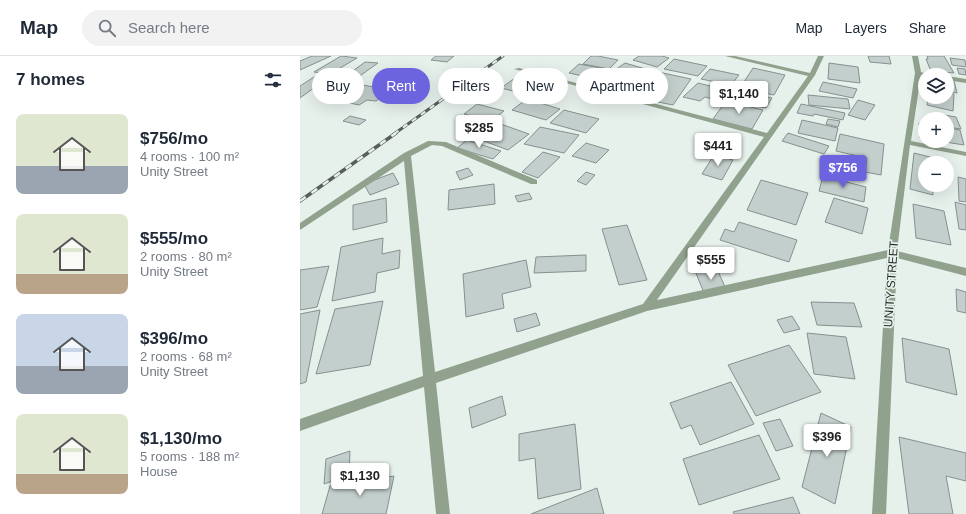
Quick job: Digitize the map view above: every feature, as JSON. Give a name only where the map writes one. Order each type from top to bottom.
[{"type":"street","points":[[728,56],[812,75]]},
{"type":"street","points":[[647,307],[812,75],[821,56]]},
{"type":"street","name":"UNITY STREET","points":[[879,514],[892,253],[906,142],[918,73],[915,56]]},
{"type":"street","points":[[954,79],[966,81]]},
{"type":"street","points":[[568,83],[769,136]]},
{"type":"street","points":[[906,142],[966,154]]},
{"type":"street","points":[[300,227],[407,155],[431,143],[443,144],[534,182]]},
{"type":"street","points":[[407,155],[431,379],[443,514]]},
{"type":"street","points":[[300,425],[431,379],[647,307],[892,253],[966,272]]},
{"type":"building","points":[[312,56],[331,56],[300,70],[300,61]]},
{"type":"building","points":[[341,56],[357,58],[340,68],[321,68]]},
{"type":"building","points":[[436,56],[454,56],[447,62],[431,60]]},
{"type":"building","points":[[591,56],[618,60],[610,68],[583,64]]},
{"type":"building","points":[[639,56],[662,56],[669,58],[657,67],[633,60]]},
{"type":"building","points":[[868,56],[889,56],[891,64],[870,62]]},
{"type":"building","points":[[927,56],[944,56],[951,68],[930,68],[926,59],[928,59]]},
{"type":"building","points":[[950,58],[965,60],[966,67],[952,65]]},
{"type":"building","points":[[674,59],[707,66],[698,76],[665,68]]},
{"type":"building","points":[[365,62],[378,63],[364,73],[364,68],[357,68]]},
{"type":"building","points":[[625,63],[642,68],[618,68]]},
{"type":"building","points":[[829,63],[858,67],[860,83],[828,79]]},
{"type":"building","points":[[579,64],[601,68],[576,68],[576,75],[569,73]]},
{"type":"building","points":[[753,68],[785,75],[774,95],[740,88]]},
{"type":"building","points":[[957,68],[965,69],[966,75],[959,74]]},
{"type":"building","points":[[710,69],[739,75],[731,85],[701,79]]},
{"type":"building","points":[[668,74],[691,79],[673,105],[668,104]]},
{"type":"building","points":[[312,78],[312,89],[300,98],[300,86]]},
{"type":"building","points":[[512,80],[512,91],[504,89],[504,86]]},
{"type":"building","points":[[954,81],[957,93],[954,92]]},
{"type":"building","points":[[823,82],[857,89],[853,98],[819,91]]},
{"type":"building","points":[[698,83],[726,90],[717,100],[705,97],[700,101],[683,97]]},
{"type":"building","points":[[364,85],[372,87],[372,101],[367,100],[364,102]]},
{"type":"building","points":[[735,90],[772,98],[766,108],[729,100]]},
{"type":"building","points":[[808,95],[848,99],[850,109],[809,105]]},
{"type":"building","points":[[858,100],[875,105],[865,120],[848,115]]},
{"type":"building","points":[[726,101],[763,110],[752,129],[713,119]]},
{"type":"building","points":[[477,104],[504,111],[491,121],[464,114]]},
{"type":"building","points":[[520,104],[544,104],[560,109],[546,120],[512,110]]},
{"type":"building","points":[[801,104],[845,113],[843,120],[814,114],[813,116],[797,113]]},
{"type":"building","points":[[953,104],[953,111],[927,105]]},
{"type":"building","points":[[564,110],[599,119],[586,133],[550,123]]},
{"type":"building","points":[[350,116],[366,120],[359,125],[343,121]]},
{"type":"building","points":[[954,117],[956,117],[961,129],[954,128]]},
{"type":"building","points":[[828,119],[840,121],[838,127],[826,124]]},
{"type":"building","points":[[802,120],[838,128],[835,141],[798,133]]},
{"type":"building","points":[[495,122],[529,134],[508,150],[473,137]]},
{"type":"building","points":[[540,127],[579,135],[564,153],[524,144]]},
{"type":"building","points":[[954,129],[960,130],[964,145],[954,143]]},
{"type":"building","points":[[788,133],[829,146],[824,154],[782,141]]},
{"type":"building","points":[[840,134],[884,144],[881,175],[865,172],[867,158],[836,151]]},
{"type":"building","points":[[467,140],[501,151],[493,159],[457,148]]},
{"type":"building","points":[[586,143],[609,150],[596,163],[572,156]]},
{"type":"building","points":[[543,152],[560,157],[538,178],[522,172]]},
{"type":"building","points":[[914,153],[926,156],[918,156],[918,191],[910,189]]},
{"type":"building","points":[[714,155],[733,160],[722,180],[702,174]]},
{"type":"building","points":[[468,168],[473,175],[460,180],[456,172]]},
{"type":"building","points":[[586,172],[595,175],[586,185],[577,181]]},
{"type":"building","points":[[393,173],[399,184],[370,195],[364,184]]},
{"type":"building","points":[[823,176],[866,187],[864,202],[819,191]]},
{"type":"building","points":[[958,177],[966,179],[966,202],[959,201]]},
{"type":"building","points":[[761,180],[808,193],[796,225],[747,210]]},
{"type":"building","points":[[494,184],[495,204],[448,210],[449,190]]},
{"type":"building","points":[[922,192],[933,192],[933,195]]},
{"type":"building","points":[[529,193],[532,199],[518,202],[515,196]]},
{"type":"building","points":[[386,198],[387,222],[353,230],[353,205]]},
{"type":"building","points":[[834,198],[868,208],[862,234],[825,222]]},
{"type":"building","points":[[955,202],[966,205],[966,230],[959,229]]},
{"type":"building","points":[[913,204],[944,211],[951,245],[916,238]]},
{"type":"building","points":[[739,222],[797,240],[789,262],[720,240],[725,229],[734,232]]},
{"type":"building","points":[[627,225],[647,280],[619,285],[602,229]]},
{"type":"building","points":[[383,238],[382,254],[400,250],[399,268],[377,273],[375,292],[332,301],[341,247]]},
{"type":"building","points":[[586,255],[586,271],[534,273],[536,257]]},
{"type":"building","points":[[526,260],[531,287],[502,294],[504,308],[466,317],[463,274]]},
{"type":"building","points":[[329,266],[317,307],[300,310],[300,270]]},
{"type":"building","points":[[716,267],[727,291],[705,295],[695,271]]},
{"type":"building","points":[[956,289],[966,292],[966,313],[957,311]]},
{"type":"building","points":[[383,301],[370,365],[316,374],[335,309]]},
{"type":"building","points":[[811,302],[854,303],[862,327],[817,325]]},
{"type":"building","points":[[320,310],[306,382],[300,384],[300,314]]},
{"type":"building","points":[[536,313],[540,325],[517,332],[514,319]]},
{"type":"building","points":[[792,316],[800,329],[784,333],[777,320]]},
{"type":"building","points":[[807,333],[846,337],[855,379],[814,374]]},
{"type":"building","points":[[902,338],[949,349],[957,395],[906,382]]},
{"type":"building","points":[[789,345],[821,392],[756,416],[728,365]]},
{"type":"building","points":[[731,382],[754,424],[700,445],[691,425],[681,429],[670,403]]},
{"type":"building","points":[[502,396],[506,415],[472,428],[469,408]]},
{"type":"building","points":[[821,413],[851,427],[835,504],[802,487]]},
{"type":"building","points":[[780,419],[793,446],[776,451],[763,423]]},
{"type":"building","points":[[575,424],[581,489],[538,499],[535,458],[519,461],[519,434]]},
{"type":"building","points":[[759,435],[780,479],[699,505],[683,459]]},
{"type":"building","points":[[899,437],[966,453],[966,481],[946,476],[953,514],[909,514]]},
{"type":"building","points":[[350,451],[349,475],[324,484],[326,459]]},
{"type":"building","points":[[394,476],[386,514],[322,514],[330,486]]},
{"type":"building","points":[[597,488],[604,514],[531,514]]},
{"type":"building","points":[[793,497],[800,514],[734,514],[733,512]]},
{"type":"railway","points":[[394,134],[503,56]]},
{"type":"railway","points":[[300,201],[396,133]]}]
